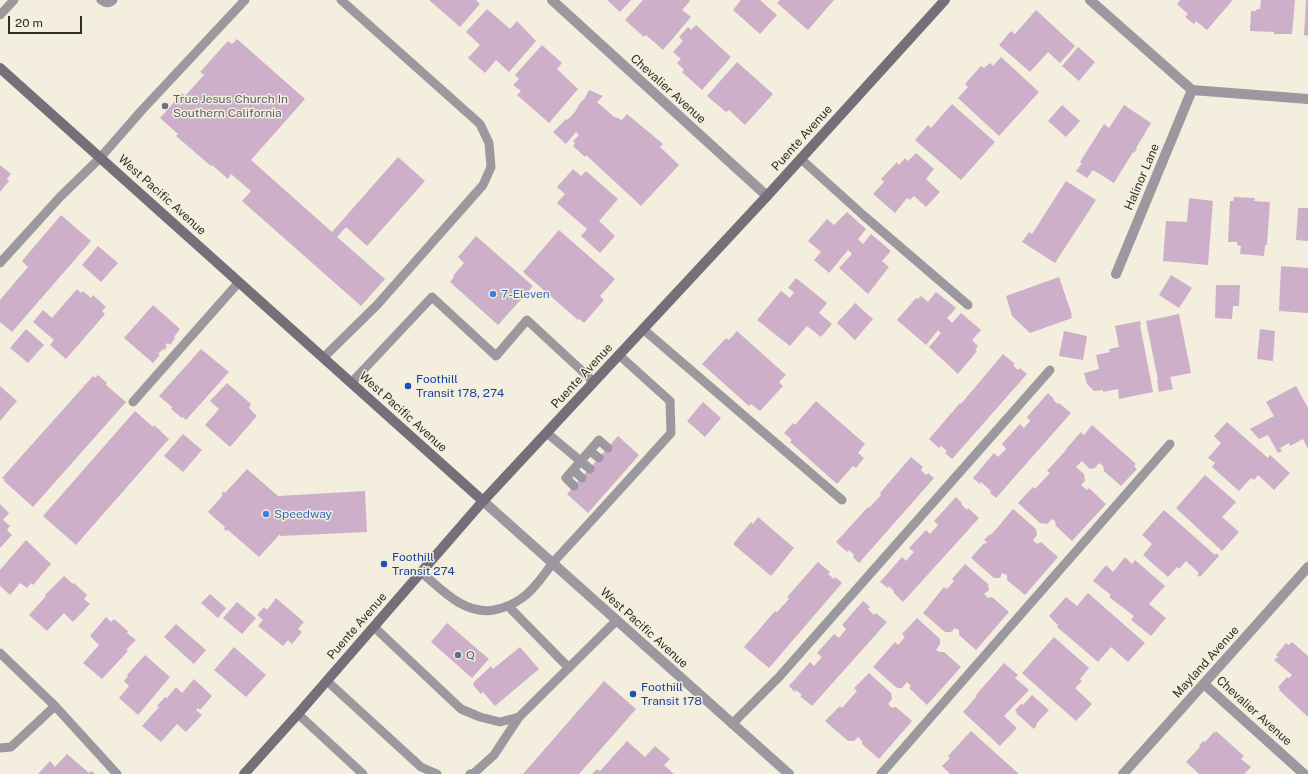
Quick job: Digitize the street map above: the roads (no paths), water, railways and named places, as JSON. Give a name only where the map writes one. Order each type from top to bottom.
[{"type":"main road","name":"Puente Avenue","points":[[244,774],[483,501],[767,196],[944,0]]},
{"type":"main road","name":"West Pacific Avenue","points":[[0,68],[483,501]]},
{"type":"street","name":"Chevalier Avenue","points":[[552,0],[767,196]]},
{"type":"street","points":[[1090,0],[1192,90],[1308,99]]},
{"type":"street","name":"Halinor Lane","points":[[1116,274],[1192,90]]},
{"type":"street","name":"West Pacific Avenue","points":[[483,501],[789,774]]},
{"type":"street","name":"Mayland Avenue","points":[[1123,774],[1308,566]]},
{"type":"street","name":"Chevalier Avenue","points":[[1204,684],[1304,774]]},
{"type":"lane","points":[[0,15],[14,0]]},
{"type":"lane","points":[[101,0],[104,3],[109,3],[113,0]]},
{"type":"lane","points":[[0,262],[60,197],[100,158],[142,110],[245,0]]},
{"type":"lane","points":[[323,358],[377,305],[484,185],[491,168],[489,143],[480,124],[341,0]]},
{"type":"lane","points":[[801,159],[863,215],[968,305]]},
{"type":"lane","points":[[133,402],[239,282]]},
{"type":"lane","points":[[351,383],[432,297],[496,356],[527,320],[594,382]]},
{"type":"lane","points":[[643,329],[842,500]]},
{"type":"lane","points":[[421,572],[458,603],[474,609],[493,610],[508,606],[522,598],[533,588],[614,490],[632,470],[671,433],[670,401],[619,355]]},
{"type":"lane","points":[[732,724],[779,677],[1050,370]]},
{"type":"lane","points":[[547,433],[590,468]]},
{"type":"lane","points":[[574,486],[566,478],[580,461],[599,440],[608,448]]},
{"type":"lane","points":[[881,774],[1170,444]]},
{"type":"lane","points":[[590,451],[599,458]]},
{"type":"lane","points":[[573,470],[582,478]]},
{"type":"lane","points":[[508,606],[569,668]]},
{"type":"lane","points":[[470,774],[474,773],[494,754],[519,717],[617,620]]},
{"type":"lane","points":[[374,627],[461,709],[480,717],[500,722],[519,717]]},
{"type":"lane","points":[[0,653],[55,706],[117,774]]},
{"type":"lane","points":[[327,681],[421,767],[437,774]]},
{"type":"lane","points":[[0,748],[11,747],[55,706]]},
{"type":"lane","points":[[298,714],[363,774]]},
{"type":"place","name":"True Jesus Church In Southern California","points":[[165,106]]},
{"type":"place","name":"7-Eleven","points":[[493,294]]},
{"type":"place","name":"Foothill Transit 178, 274","points":[[408,386]]},
{"type":"place","name":"Speedway","points":[[266,514]]},
{"type":"place","name":"Foothill Transit 274","points":[[384,564]]},
{"type":"place","name":"Q","points":[[458,655]]},
{"type":"place","name":"Foothill Transit 178","points":[[633,694]]}]
